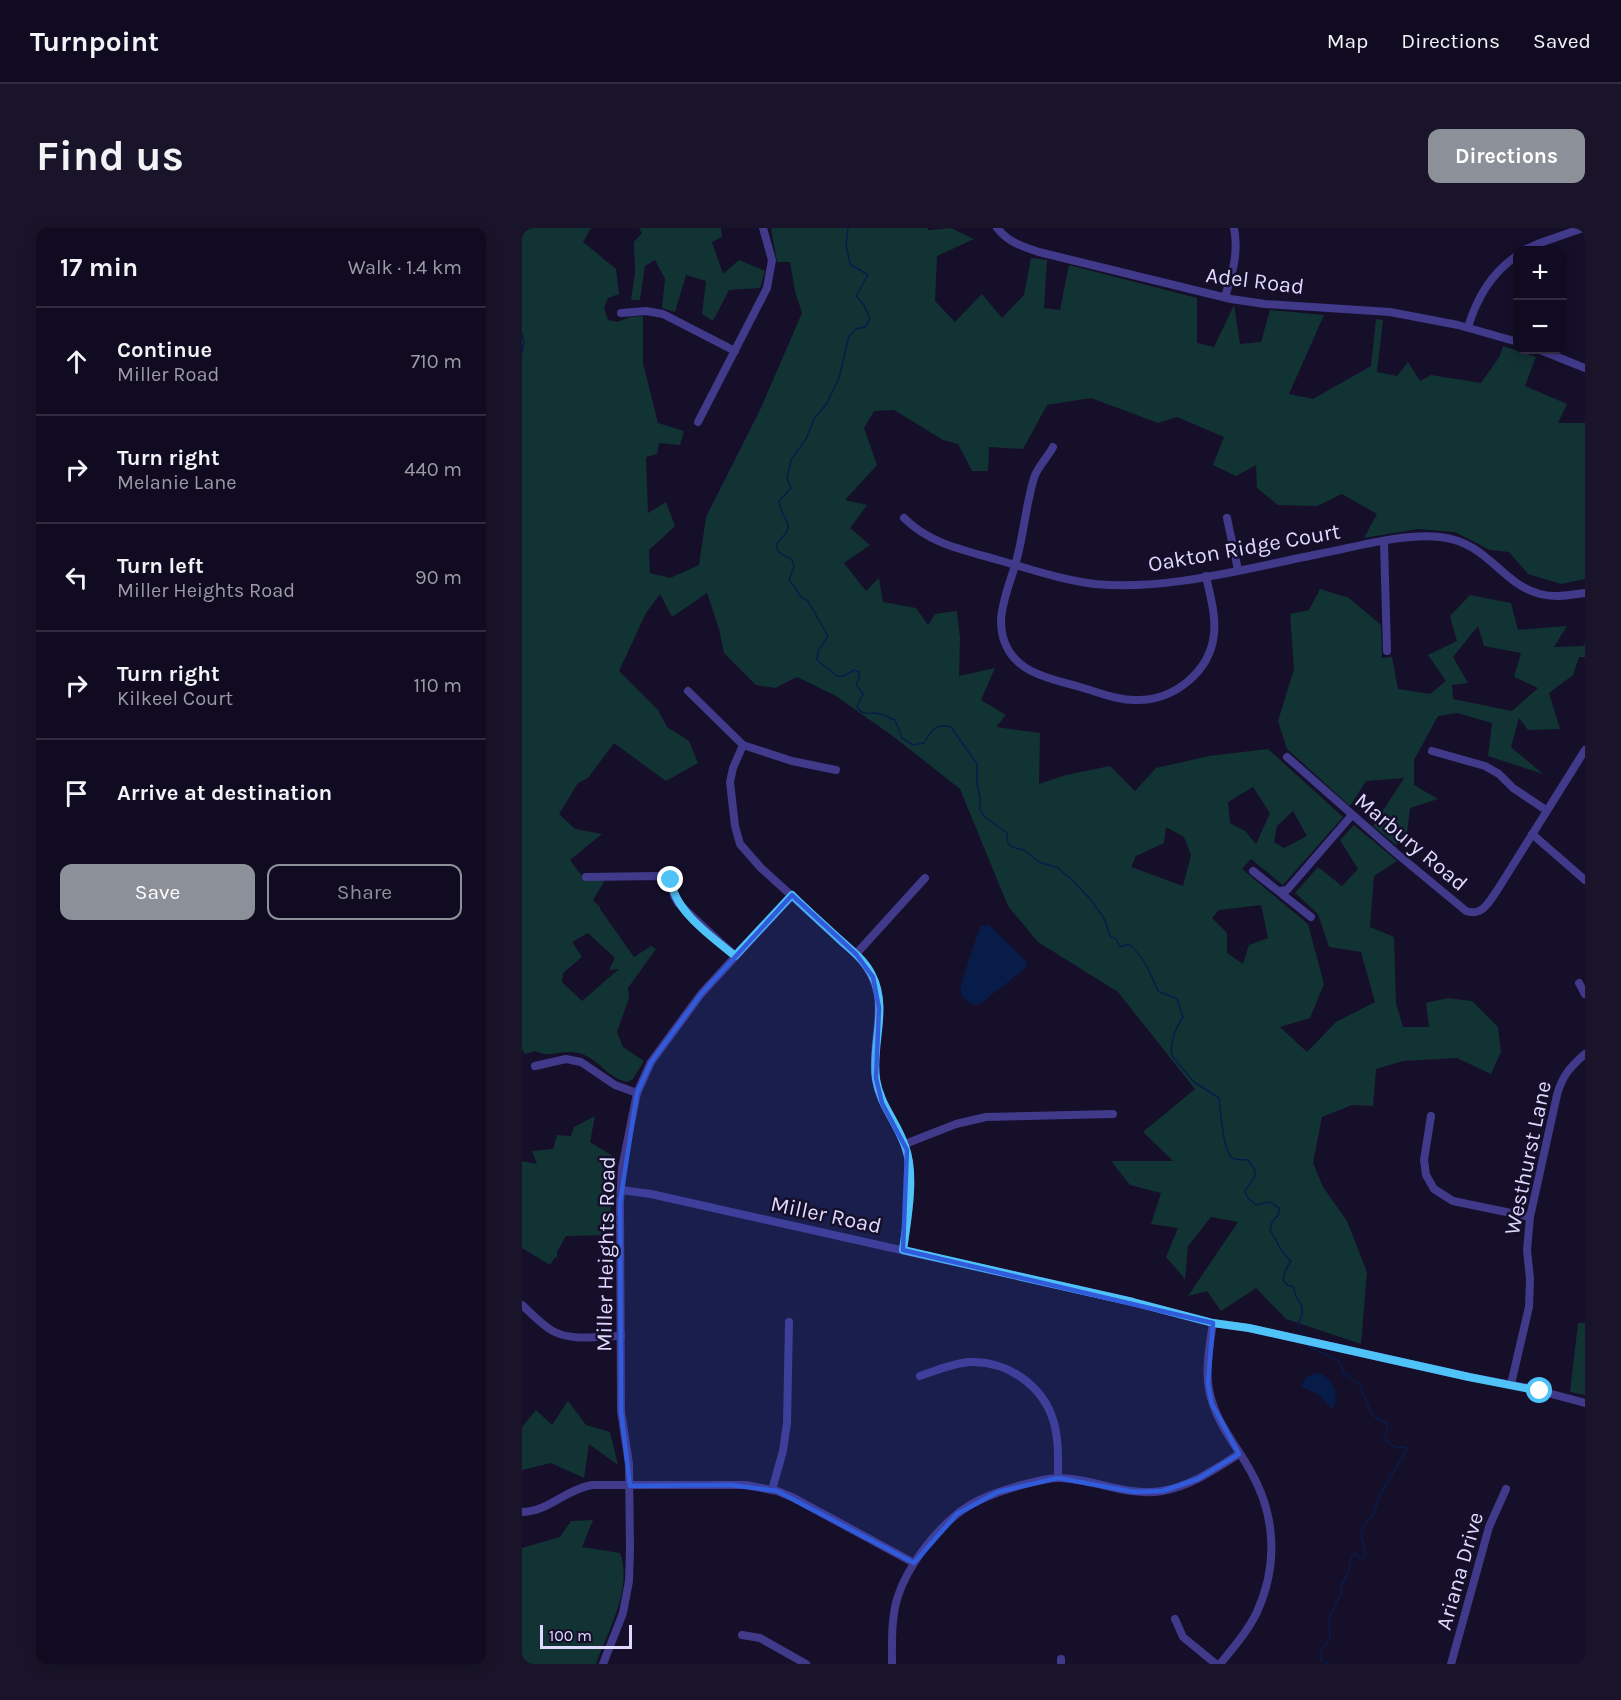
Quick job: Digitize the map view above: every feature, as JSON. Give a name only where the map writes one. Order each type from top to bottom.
[{"type":"street","points":[[698,422],[764,296],[770,276],[771,251],[763,228]]},
{"type":"street","name":"Adel Road","points":[[997,228],[1006,238],[1039,252],[1225,297],[1265,304],[1390,312],[1468,327],[1513,340]]},
{"type":"street","points":[[1225,297],[1236,254],[1234,228]]},
{"type":"street","points":[[1531,246],[1556,232],[1583,228]]},
{"type":"street","points":[[1468,327],[1476,304],[1488,283],[1513,258]]},
{"type":"street","points":[[621,313],[646,311],[663,314],[735,351]]},
{"type":"street","points":[[1550,354],[1585,368]]},
{"type":"street","points":[[1053,447],[1034,476],[1001,620],[1006,645],[1015,659],[1028,670],[1116,697],[1137,700],[1157,698],[1179,688],[1196,674],[1208,656],[1212,645],[1215,625],[1206,576]]},
{"type":"street","name":"Oakton Ridge Court","points":[[904,518],[933,540],[1076,581],[1112,585],[1160,583],[1206,576],[1427,536],[1451,539],[1474,548],[1517,583],[1535,593],[1556,597],[1585,593]]},
{"type":"street","points":[[1227,518],[1238,570]]},
{"type":"street","points":[[1384,542],[1387,651]]},
{"type":"street","points":[[688,691],[743,745],[792,761],[836,770]]},
{"type":"street","points":[[743,745],[733,768],[730,782],[737,835],[745,851],[856,954],[868,968],[878,990],[875,1064],[878,1091],[886,1111],[905,1143],[909,1171],[903,1250]]},
{"type":"street","name":"Marbury Road","points":[[1287,757],[1396,853],[1471,913],[1483,909],[1498,889],[1585,750]]},
{"type":"street","points":[[1432,751],[1485,766],[1546,810]]},
{"type":"street","points":[[1280,891],[1287,890],[1352,815]]},
{"type":"street","points":[[1532,834],[1585,880]]},
{"type":"street","points":[[1252,871],[1311,917]]},
{"type":"street","points":[[586,877],[658,876],[671,880],[678,903],[735,956]]},
{"type":"street","points":[[856,954],[925,878]]},
{"type":"street","name":"Miller Heights Road","points":[[603,1664],[623,1613],[628,1589],[630,1486],[622,1421],[621,1190],[622,1168],[637,1094],[651,1062],[701,994],[792,895]]},
{"type":"street","points":[[1579,983],[1585,994]]},
{"type":"street","name":"Westhurst Lane","points":[[1511,1384],[1529,1307],[1530,1279],[1527,1250],[1530,1217],[1561,1081],[1569,1068],[1585,1054]]},
{"type":"street","points":[[535,1066],[566,1059],[581,1062],[615,1085],[637,1094]]},
{"type":"street","points":[[905,1143],[956,1124],[986,1117],[1113,1114]]},
{"type":"street","points":[[1431,1116],[1424,1160],[1426,1175],[1434,1189],[1453,1201],[1530,1217]]},
{"type":"street","name":"Miller Road","points":[[621,1190],[651,1194],[903,1250],[1133,1302],[1213,1323],[1249,1328],[1469,1377],[1511,1384],[1585,1403]]},
{"type":"street","points":[[522,1305],[558,1333],[576,1336],[621,1336]]},
{"type":"street","points":[[772,1490],[783,1451],[787,1423],[789,1322]]},
{"type":"street","points":[[1175,1619],[1183,1637],[1218,1664],[1248,1628],[1257,1613],[1266,1588],[1271,1562],[1271,1533],[1266,1504],[1250,1469],[1224,1429],[1212,1404],[1208,1384],[1209,1348],[1213,1323]]},
{"type":"street","points":[[920,1376],[944,1367],[971,1362],[1004,1368],[1027,1381],[1043,1399],[1054,1422],[1058,1447],[1058,1478]]},
{"type":"street","points":[[892,1664],[892,1638],[898,1596],[914,1563],[928,1544],[957,1514],[998,1492],[1032,1482],[1058,1478],[1151,1493],[1186,1484],[1239,1454]]},
{"type":"street","points":[[522,1512],[541,1509],[568,1492],[586,1486],[731,1485],[772,1490],[792,1497],[914,1563]]},
{"type":"street","name":"Ariana Drive","points":[[1451,1664],[1489,1527],[1506,1488]]},
{"type":"street","points":[[742,1635],[760,1638],[806,1664]]},
{"type":"highlighted area","points":[[792,895],[856,954],[873,977],[879,1008],[876,1078],[882,1103],[907,1150],[903,1250],[1213,1323],[1208,1384],[1212,1404],[1239,1454],[1198,1479],[1163,1491],[1134,1492],[1058,1478],[998,1492],[957,1514],[914,1563],[777,1491],[731,1485],[630,1486],[621,1411],[620,1203],[637,1093],[651,1062],[701,994]]},
{"type":"green space","points":[[522,228],[591,228],[583,242],[616,269],[619,294],[608,298],[604,308],[608,320],[618,322],[630,317],[643,316],[643,363],[658,423],[684,431],[680,445],[659,443],[657,454],[646,457],[648,513],[666,502],[675,526],[649,550],[650,573],[670,578],[699,565],[706,517],[760,410],[802,313],[790,262],[777,262],[771,228],[928,228],[928,230],[951,228],[974,239],[937,256],[935,301],[955,322],[982,294],[1002,318],[1024,295],[1031,258],[1047,260],[1044,308],[1060,310],[1069,265],[1197,298],[1197,343],[1214,347],[1234,305],[1240,344],[1261,342],[1270,310],[1324,315],[1289,394],[1313,399],[1371,366],[1376,319],[1383,320],[1377,372],[1397,376],[1408,362],[1420,381],[1431,375],[1481,383],[1500,356],[1503,346],[1513,349],[1513,354],[1527,354],[1536,357],[1525,386],[1567,404],[1558,423],[1585,423],[1585,579],[1561,584],[1528,574],[1509,552],[1490,550],[1455,532],[1418,529],[1364,538],[1377,514],[1342,494],[1317,506],[1278,505],[1257,488],[1256,465],[1236,476],[1213,465],[1224,437],[1177,417],[1158,423],[1091,398],[1047,405],[1023,449],[989,447],[988,471],[972,471],[958,444],[943,440],[894,410],[874,411],[864,428],[877,465],[845,500],[867,505],[850,528],[870,545],[844,563],[866,591],[879,578],[883,602],[916,608],[928,625],[935,614],[957,611],[960,638],[959,676],[995,668],[981,700],[1006,715],[996,727],[1040,733],[1039,784],[1066,775],[1110,766],[1135,791],[1156,768],[1209,756],[1268,749],[1343,817],[1283,885],[1251,859],[1242,869],[1308,924],[1324,984],[1310,1018],[1280,1027],[1307,1052],[1336,1022],[1375,1002],[1361,952],[1329,947],[1318,914],[1295,893],[1318,867],[1342,886],[1358,869],[1340,840],[1354,825],[1397,861],[1374,876],[1370,927],[1394,937],[1396,1003],[1403,1027],[1429,1027],[1426,1003],[1448,998],[1472,1001],[1498,1027],[1501,1052],[1491,1074],[1457,1058],[1403,1061],[1376,1069],[1373,1106],[1352,1105],[1322,1117],[1313,1163],[1323,1187],[1347,1221],[1367,1272],[1361,1344],[1286,1319],[1256,1288],[1221,1311],[1207,1291],[1188,1296],[1238,1222],[1211,1217],[1188,1246],[1185,1279],[1166,1257],[1178,1228],[1151,1224],[1161,1193],[1130,1185],[1111,1161],[1173,1161],[1143,1132],[1195,1089],[1118,992],[1038,942],[1008,906],[960,789],[894,737],[836,696],[797,677],[775,688],[756,685],[724,653],[707,593],[672,617],[660,594],[646,613],[619,671],[658,710],[667,727],[689,741],[698,763],[666,781],[614,743],[588,778],[578,783],[559,814],[575,829],[602,834],[570,860],[581,875],[605,880],[593,900],[634,957],[651,946],[656,949],[628,988],[629,998],[617,1032],[623,1047],[644,1061],[633,1079],[627,1082],[620,1080],[592,1059],[578,1053],[546,1054],[535,1051],[525,1054],[522,1049]],"holes":[[[1253,787],[1270,813],[1256,844],[1245,831],[1230,823],[1228,802]],[[1293,811],[1307,836],[1284,848],[1274,842],[1277,826]],[[1166,827],[1184,837],[1191,855],[1183,886],[1131,867],[1136,856],[1164,843]],[[1261,905],[1268,938],[1249,945],[1243,964],[1227,953],[1227,933],[1212,918],[1219,910]],[[588,933],[615,958],[609,970],[619,969],[582,1001],[562,982],[563,973],[582,957],[572,942]]]},
{"type":"green space","points":[[639,228],[721,228],[722,237],[712,242],[723,274],[739,260],[765,271],[760,288],[729,290],[713,321],[702,314],[706,281],[686,275],[675,312],[662,308],[665,279],[655,260],[645,266],[640,300],[631,300],[635,273],[634,242],[642,233]]},
{"type":"green space","points":[[1320,589],[1349,598],[1381,625],[1382,658],[1392,657],[1398,689],[1430,694],[1446,681],[1428,655],[1457,641],[1450,616],[1470,595],[1511,603],[1518,630],[1567,626],[1554,647],[1583,646],[1585,643],[1585,657],[1579,657],[1573,675],[1549,693],[1560,729],[1528,730],[1519,718],[1511,747],[1543,774],[1488,756],[1492,723],[1457,713],[1438,716],[1414,760],[1414,785],[1438,799],[1410,808],[1407,834],[1396,845],[1373,826],[1404,778],[1366,781],[1350,806],[1287,749],[1278,721],[1294,669],[1290,614],[1309,610]],"holes":[[[1478,626],[1484,646],[1521,653],[1514,677],[1538,688],[1512,711],[1453,699],[1452,685],[1468,683],[1453,657]]]},
{"type":"green space","points":[[595,1116],[590,1142],[616,1158],[612,1181],[610,1235],[566,1236],[557,1252],[557,1258],[555,1257],[550,1265],[522,1248],[522,1161],[537,1164],[532,1151],[553,1149],[557,1135],[571,1136],[574,1127]]},
{"type":"green space","points":[[1578,1323],[1585,1323],[1585,1395],[1570,1392]]},
{"type":"green space","points":[[568,1401],[586,1425],[610,1432],[618,1465],[589,1444],[584,1478],[551,1463],[522,1470],[522,1427],[536,1410],[552,1425]]},
{"type":"green space","points":[[593,1520],[582,1547],[620,1553],[623,1566],[621,1595],[596,1664],[522,1664],[522,1548],[560,1537],[571,1521]]},
{"type":"water","points":[[989,925],[1025,960],[1027,967],[980,1004],[973,1005],[962,997],[962,983],[981,926]]},
{"type":"water","points":[[1319,1373],[1328,1379],[1334,1388],[1336,1398],[1333,1409],[1318,1394],[1302,1387],[1308,1377]]},
{"type":"waterway","points":[[848,228],[846,244],[850,264],[868,275],[856,296],[864,305],[870,319],[865,327],[856,329],[849,336],[839,378],[827,403],[814,419],[806,439],[791,460],[787,478],[791,488],[779,501],[788,526],[784,536],[777,543],[778,550],[792,560],[794,568],[789,579],[801,597],[808,601],[828,636],[818,651],[817,660],[837,676],[844,676],[854,670],[859,672],[856,684],[863,694],[857,707],[859,710],[864,713],[877,713],[895,720],[902,738],[913,745],[924,743],[932,731],[938,727],[951,727],[977,764],[980,810],[985,817],[1007,833],[1008,843],[1012,847],[1024,850],[1039,862],[1058,868],[1072,880],[1092,901],[1105,920],[1110,936],[1116,939],[1120,947],[1128,944],[1138,953],[1158,991],[1177,999],[1183,1017],[1173,1036],[1172,1056],[1194,1082],[1219,1098],[1227,1149],[1234,1159],[1248,1160],[1255,1170],[1255,1176],[1245,1191],[1247,1197],[1256,1205],[1270,1202],[1279,1208],[1279,1214],[1272,1222],[1270,1230],[1282,1251],[1291,1261],[1283,1280],[1287,1285],[1294,1287],[1302,1307],[1298,1324],[1304,1336]]},
{"type":"waterway","points":[[522,333],[524,342],[522,353]]},
{"type":"waterway","points":[[1308,1346],[1339,1361],[1344,1373],[1359,1384],[1372,1415],[1388,1424],[1385,1439],[1396,1448],[1407,1449],[1378,1498],[1375,1512],[1363,1527],[1361,1536],[1365,1550],[1364,1558],[1361,1559],[1355,1553],[1351,1557],[1349,1572],[1329,1619],[1330,1639],[1320,1651],[1321,1660],[1329,1664]]},
{"type":"route","points":[[671,880],[674,896],[683,909],[735,956],[792,895],[868,968],[877,986],[879,999],[875,1064],[878,1091],[886,1111],[903,1140],[909,1161],[909,1191],[903,1250],[1133,1302],[1159,1311],[1213,1323],[1249,1328],[1540,1391]]}]
